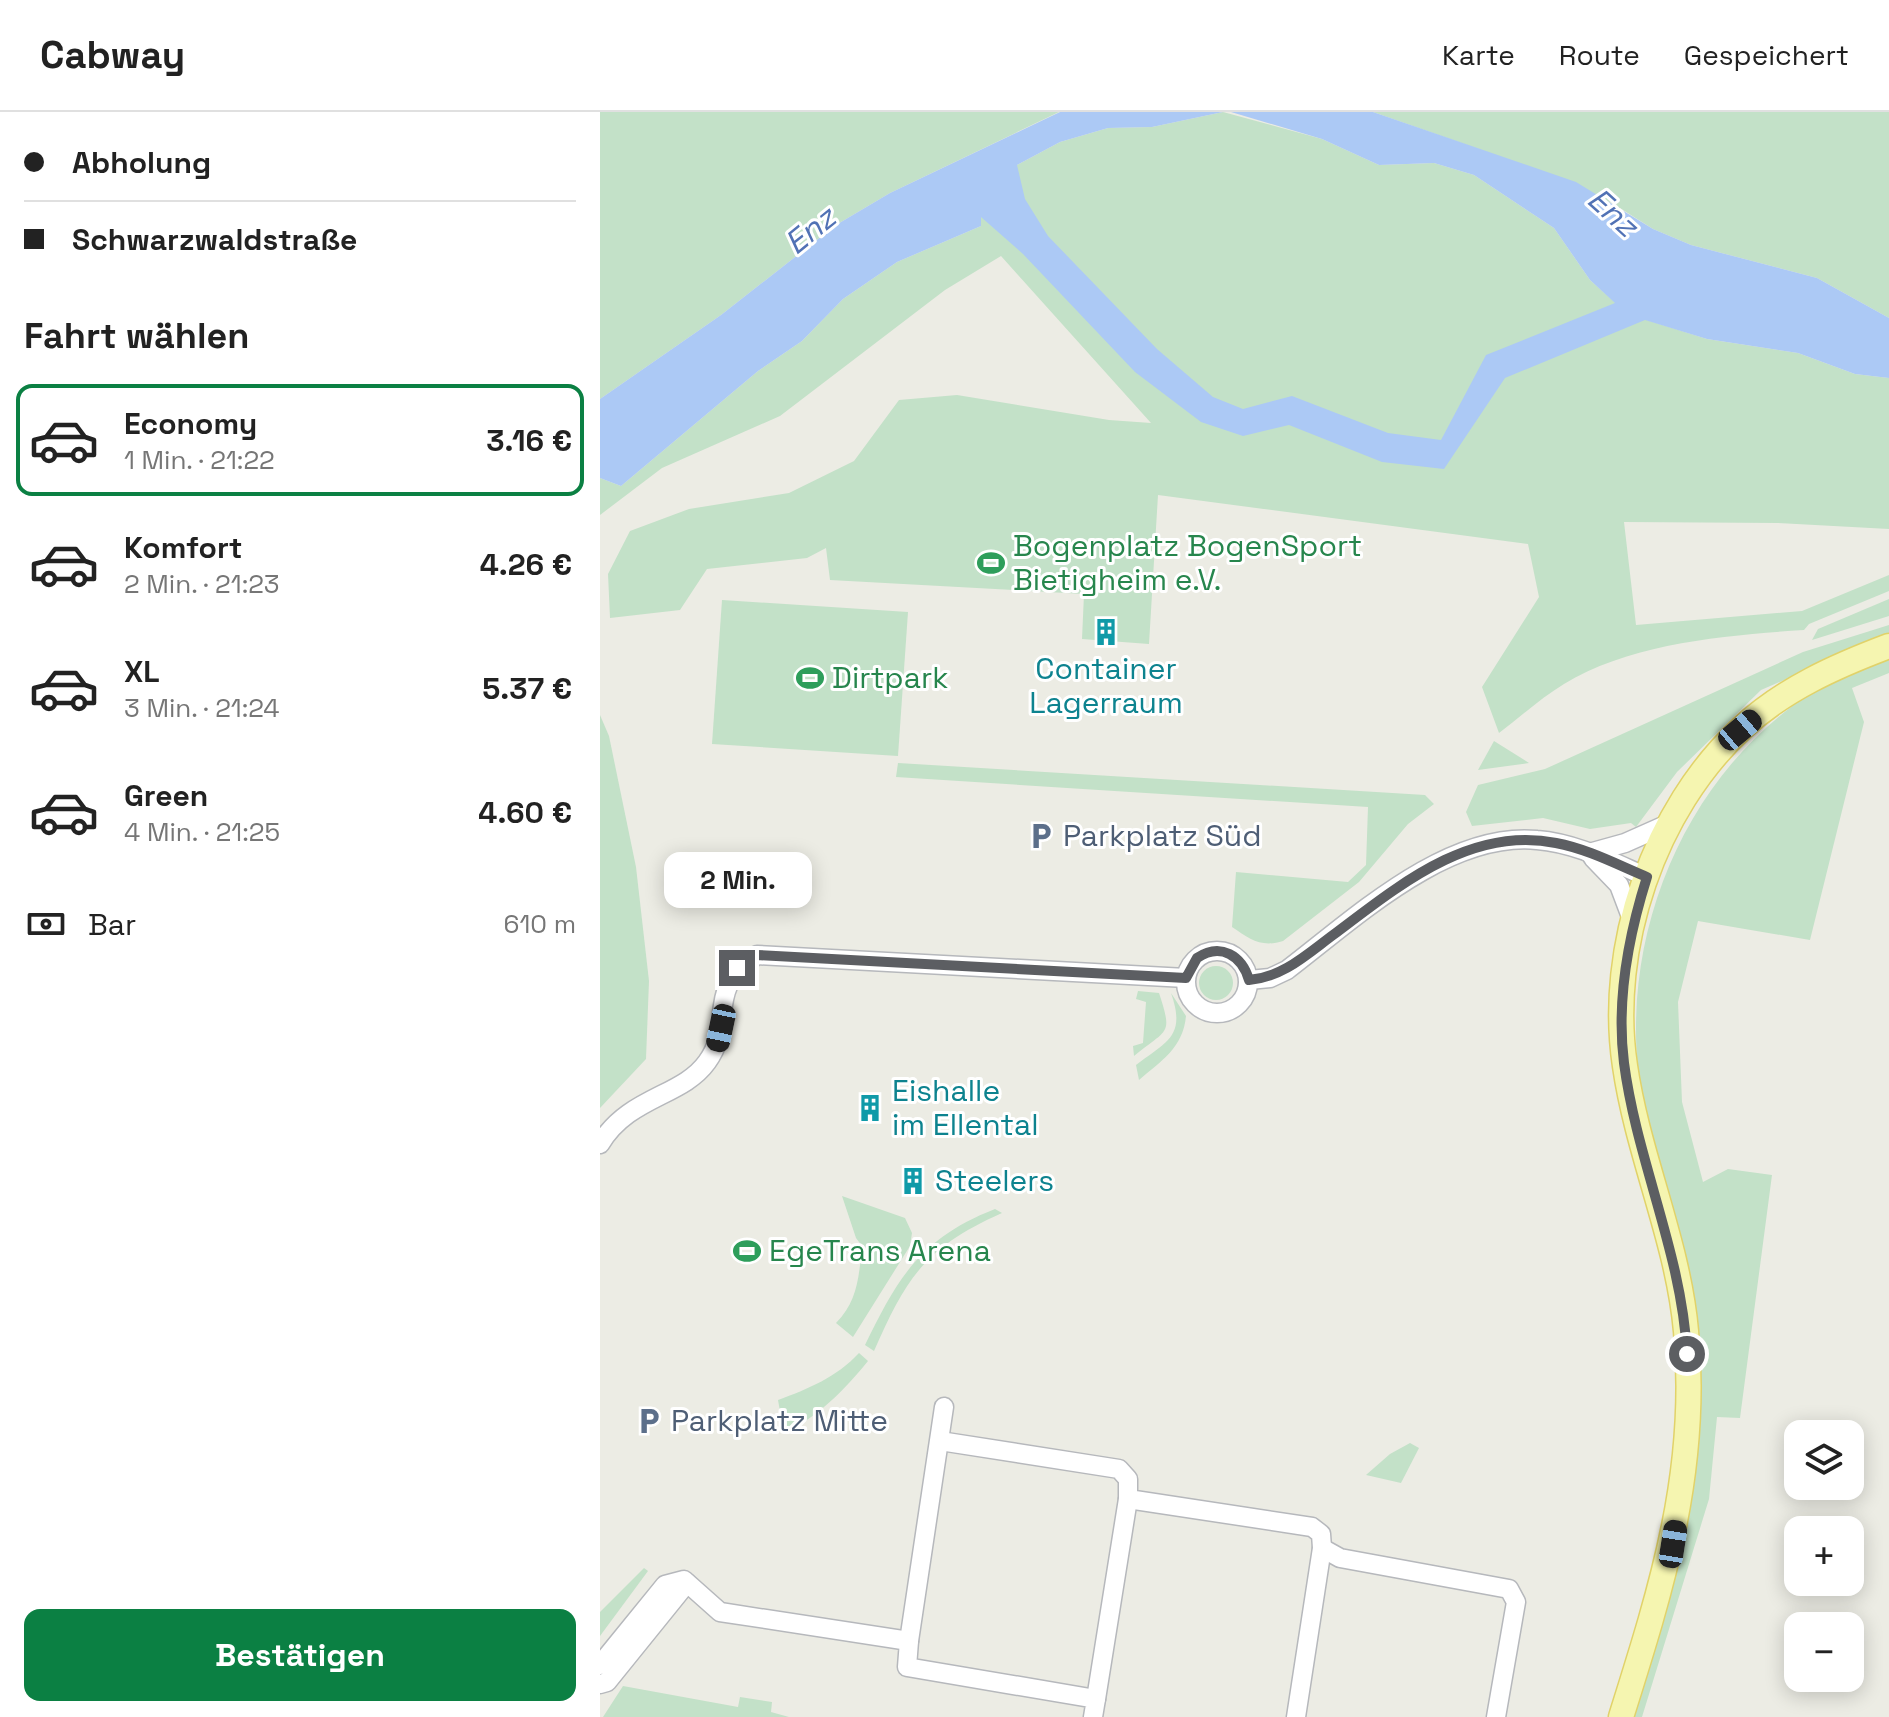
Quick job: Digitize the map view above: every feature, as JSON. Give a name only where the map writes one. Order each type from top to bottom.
[{"type":"main road","points":[[1621,1717],[1673,1544],[1690,1402],[1686,1330],[1679,1284],[1637,1130],[1624,1062],[1622,1009],[1633,922],[1647,877],[1670,823],[1715,758],[1768,707],[1825,672],[1889,646]]},
{"type":"street","points":[[1589,853],[1625,843],[1670,823]]},
{"type":"street","points":[[1249,980],[1270,978],[1287,970],[1415,877],[1470,849],[1498,841],[1533,839],[1589,853],[1647,877]]},
{"type":"street","points":[[1589,853],[1619,885],[1633,922]]},
{"type":"street","points":[[1220,951],[1234,955],[1245,966],[1249,980],[1248,990],[1237,1007],[1215,1014],[1193,1003],[1186,978],[1197,958],[1220,951]]},
{"type":"street","points":[[600,1144],[623,1116],[698,1074],[717,1047],[719,1011],[733,974],[757,955],[1186,978]]},
{"type":"street","points":[[940,1441],[1119,1469],[1128,1479],[1128,1499],[1094,1708],[907,1667],[944,1407]]},
{"type":"street","points":[[1128,1499],[1312,1527],[1321,1534],[1322,1548],[1296,1717]]},
{"type":"street","points":[[1322,1548],[1340,1558],[1497,1587],[1513,1594],[1515,1610],[1496,1717]]},
{"type":"street","points":[[600,1684],[607,1682],[665,1585],[677,1580],[687,1583],[720,1612],[909,1641]]},
{"type":"street","points":[[600,1665],[636,1636],[687,1583]]},
{"type":"green space","points":[[600,112],[1059,112],[890,193],[836,225],[721,315],[600,399]]},
{"type":"green space","points":[[1223,112],[1322,139],[1379,165],[1434,163],[1474,175],[1554,228],[1590,280],[1628,314],[1707,339],[1798,353],[1855,374],[1889,378],[1889,529],[1778,523],[1624,522],[1636,625],[1802,611],[1889,575],[1889,591],[1809,624],[1804,630],[1712,638],[1619,659],[1564,684],[1499,733],[1482,687],[1539,597],[1528,544],[1158,495],[1149,644],[1082,639],[1084,594],[830,580],[826,548],[807,558],[707,569],[680,610],[610,618],[608,574],[630,531],[689,509],[789,493],[854,461],[899,400],[957,395],[1109,420],[1151,423],[1001,256],[945,290],[780,416],[662,468],[600,515],[600,478],[621,486],[758,371],[802,341],[843,299],[897,262],[981,226],[981,217],[1017,165],[1060,142],[1108,128],[1152,127]]},
{"type":"green space","points":[[1373,112],[1889,112],[1889,318],[1817,278],[1691,245],[1653,229],[1612,203],[1524,165]]},
{"type":"green space","points":[[1889,599],[1889,616],[1812,640],[1818,629]]},
{"type":"green space","name":"Dirtpark","points":[[722,600],[908,612],[898,756],[712,744]]},
{"type":"green space","points":[[1889,625],[1889,635],[1761,690],[1677,772],[1636,827],[1631,823],[1590,829],[1543,818],[1472,826],[1466,812],[1478,785],[1545,769],[1803,652]]},
{"type":"green space","points":[[1889,659],[1889,673],[1852,688],[1864,722],[1810,940],[1698,921],[1678,1002],[1682,1102],[1703,1182],[1728,1169],[1772,1175],[1740,1418],[1717,1417],[1709,1499],[1642,1717],[1631,1717],[1688,1463],[1700,1382],[1698,1330],[1687,1266],[1644,1109],[1636,1046],[1639,983],[1650,921],[1671,861],[1701,806],[1739,755],[1785,712],[1838,677]]},
{"type":"green space","points":[[600,715],[609,736],[636,867],[649,981],[646,1059],[600,1108]]},
{"type":"green space","points":[[1494,741],[1529,763],[1478,770]]},
{"type":"green space","points":[[898,763],[1425,795],[1434,804],[1408,824],[1359,882],[1283,941],[1262,943],[1232,927],[1236,872],[1348,882],[1366,865],[1368,807],[896,777]]},
{"type":"green space","points":[[1216,966],[1228,971],[1233,983],[1228,995],[1216,1000],[1204,995],[1199,983],[1204,971]]},
{"type":"green space","points":[[1138,991],[1159,993],[1166,1024],[1161,1035],[1134,1056],[1133,1046],[1143,1043],[1146,1002],[1136,999]]},
{"type":"green space","points":[[1171,993],[1186,1016],[1184,1027],[1170,1053],[1139,1080],[1136,1065],[1165,1043],[1175,1028]]},
{"type":"green space","points":[[842,1196],[905,1218],[912,1233],[910,1246],[853,1337],[836,1323],[853,1297],[862,1246],[856,1238]]},
{"type":"green space","points":[[995,1209],[1002,1213],[955,1238],[922,1267],[897,1303],[874,1351],[865,1345],[889,1299],[915,1262],[948,1233]]},
{"type":"green space","points":[[859,1353],[868,1361],[849,1383],[819,1411],[784,1434],[778,1400],[832,1376]]},
{"type":"green space","points":[[1410,1443],[1419,1448],[1401,1483],[1366,1475],[1390,1454]]},
{"type":"green space","points":[[644,1568],[648,1571],[600,1636],[600,1612]]},
{"type":"green space","points":[[623,1686],[738,1707],[740,1697],[772,1702],[771,1712],[789,1717],[603,1717]]},
{"type":"water","name":"Enz","points":[[1060,112],[1223,112],[1152,127],[1108,128],[1060,142],[1017,165],[1025,199],[1048,236],[1157,349],[1213,397],[1243,409],[1292,396],[1388,433],[1441,440],[1486,355],[1615,303],[1590,280],[1554,228],[1474,175],[1434,163],[1379,165],[1322,139],[1231,112],[1373,112],[1576,182],[1653,229],[1691,245],[1817,278],[1889,318],[1889,378],[1855,374],[1798,353],[1707,339],[1645,320],[1505,378],[1444,469],[1382,462],[1289,425],[1243,436],[1201,422],[1135,372],[1023,254],[981,217],[981,226],[897,262],[843,299],[802,341],[758,371],[621,486],[600,478],[600,399],[721,315],[836,225],[890,193]]},
{"type":"place","name":"Bogenplatz BogenSport Bietigheim e.V.","points":[[991,563]]},
{"type":"place","name":"Container Lagerraum","points":[[1106,632]]},
{"type":"place","name":"Dirtpark","points":[[810,678]]},
{"type":"place","name":"Parkplatz Süd","points":[[1041,836]]},
{"type":"place","name":"Eishalle im Ellental","points":[[870,1108]]},
{"type":"place","name":"Steelers","points":[[913,1181]]},
{"type":"place","name":"EgeTrans Arena","points":[[747,1251]]},
{"type":"place","name":"Parkplatz Mitte","points":[[649,1421]]},
{"type":"route","points":[[737,968],[757,955],[1186,978],[1197,958],[1204,953],[1220,951],[1234,955],[1245,966],[1249,980],[1258,980],[1287,970],[1415,877],[1470,849],[1498,841],[1533,839],[1589,853],[1647,877],[1632,924],[1624,978],[1624,1062],[1634,1117],[1679,1284],[1687,1354]]}]
